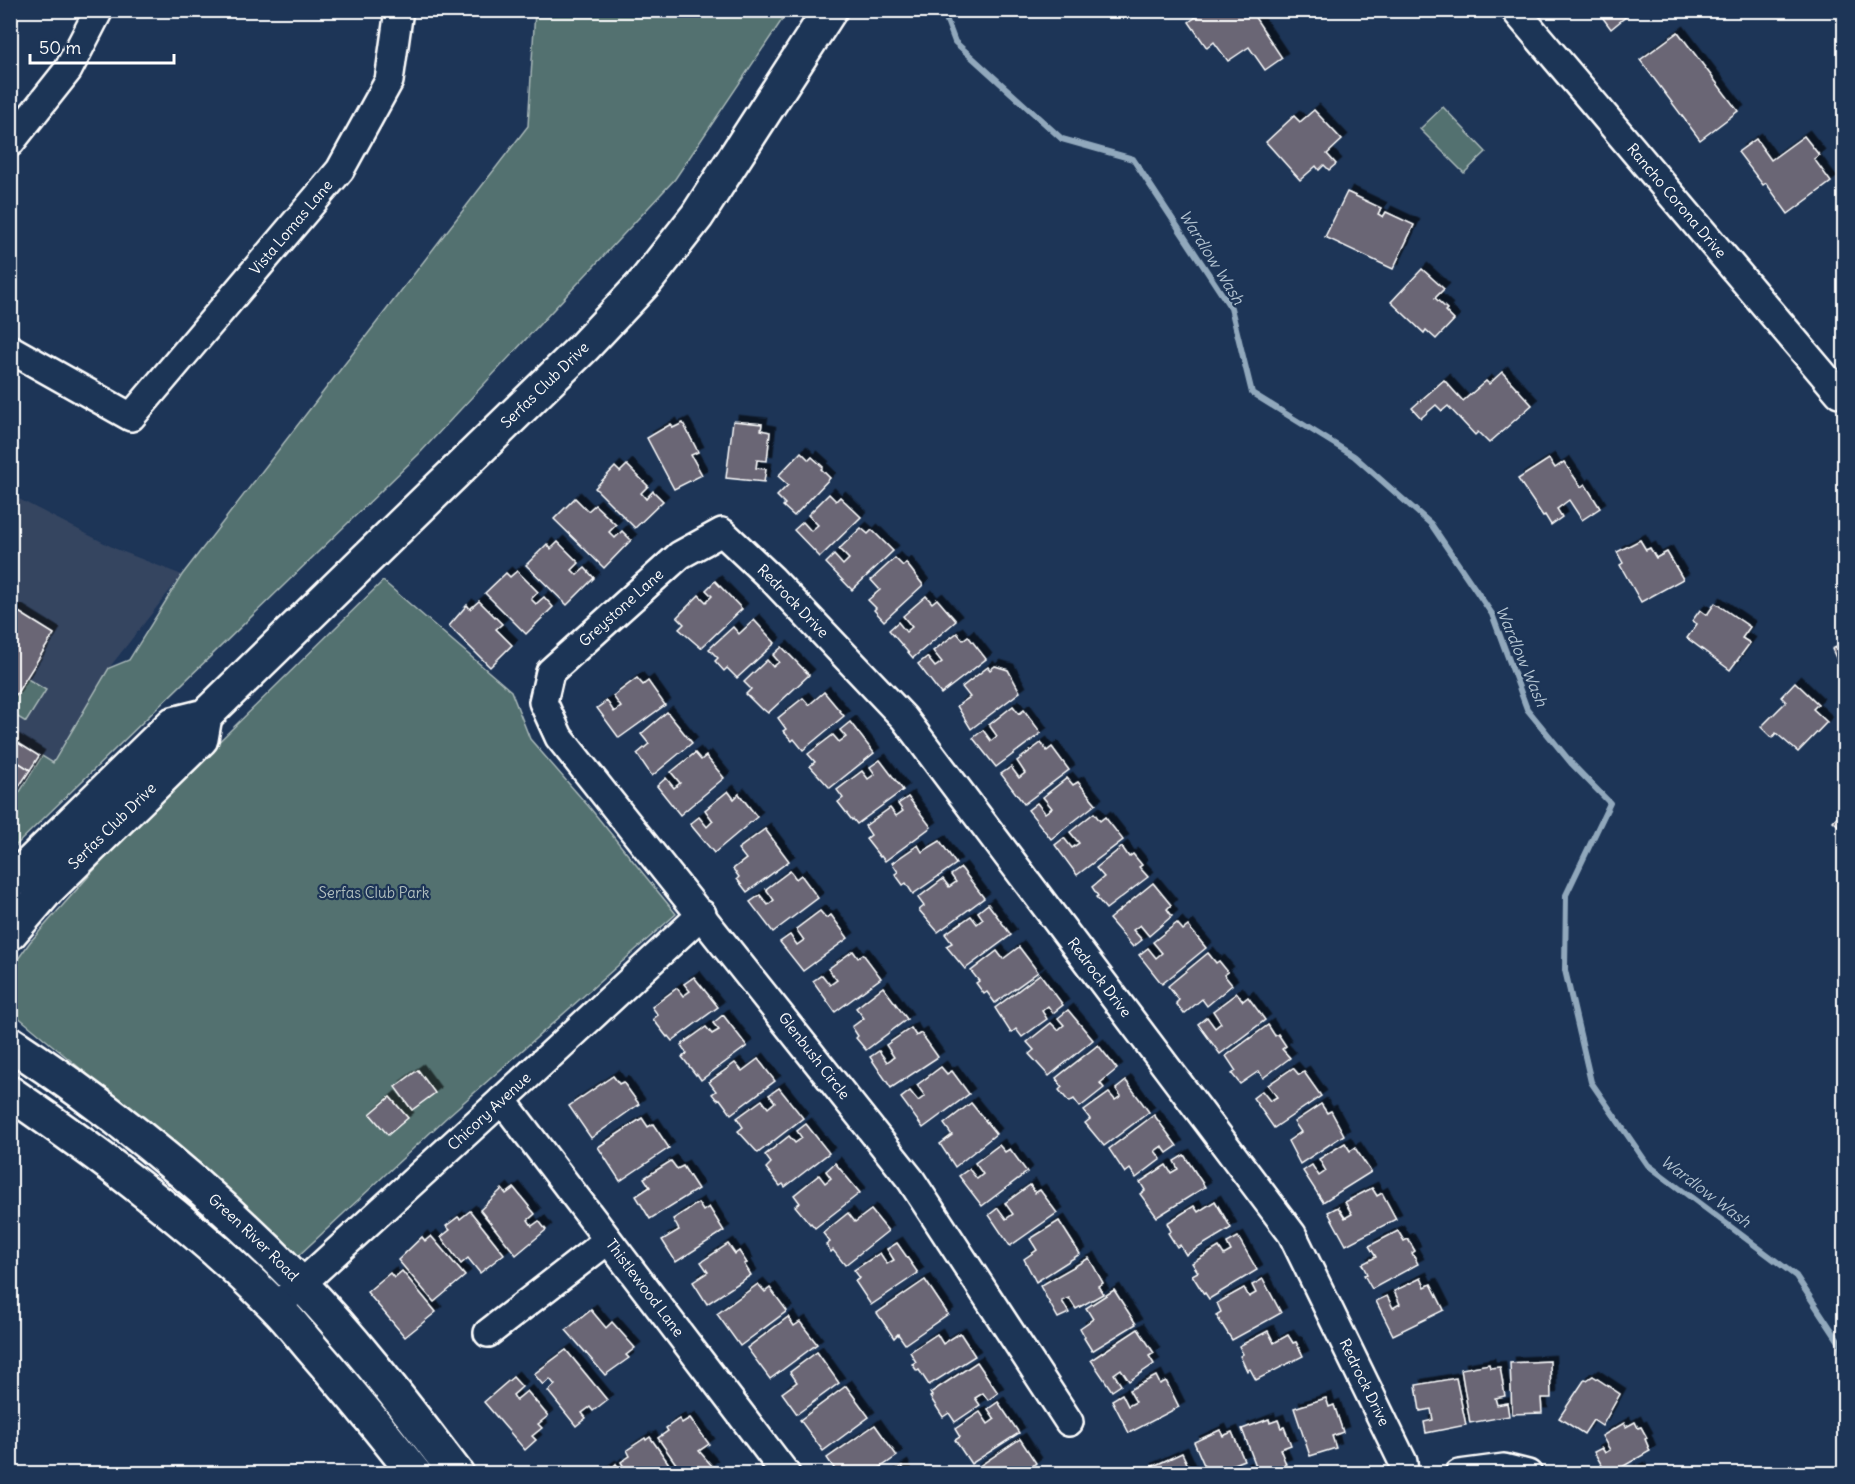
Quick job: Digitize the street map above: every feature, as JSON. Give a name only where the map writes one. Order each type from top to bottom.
[{"type":"main road","name":"Serfas Club Drive","points":[[10,883],[173,724],[205,716],[584,347],[646,281],[697,216],[830,10]]},
{"type":"main road","name":"Serfas Club Drive","points":[[10,933],[47,890],[201,739],[205,716]]},
{"type":"main road","name":"Green River Road","points":[[10,1043],[74,1086],[153,1148],[240,1225],[301,1284],[380,1374],[457,1473]]},
{"type":"main road","points":[[10,1093],[63,1129],[160,1203],[276,1307],[365,1408],[415,1473]]},
{"type":"street","points":[[10,143],[68,70],[99,10]]},
{"type":"street","name":"Vista Lomas Lane","points":[[10,349],[131,417],[340,170],[389,81],[399,10]]},
{"type":"street","name":"Rancho Corona Drive","points":[[1515,10],[1839,393]]},
{"type":"street","name":"Greystone Lane","points":[[543,702],[550,672],[680,555],[722,532]]},
{"type":"street","name":"Redrock Drive","points":[[722,532],[772,579],[904,718],[1292,1234],[1403,1462],[1404,1473]]},
{"type":"street","name":"Glenbush Circle","points":[[543,702],[559,737],[702,914],[911,1180],[1069,1422]]},
{"type":"street","name":"Chicory Avenue","points":[[276,1307],[502,1101],[702,914]]},
{"type":"street","name":"Thistlewood Lane","points":[[502,1101],[785,1473]]},
{"type":"street","points":[[488,1333],[608,1240]]},
{"type":"street","points":[[1459,1473],[1504,1468],[1528,1473]]},
{"type":"shaded area","points":[[11,495],[116,549],[182,575],[109,668],[52,763],[42,757],[11,806]]},
{"type":"green space","points":[[535,11],[788,11],[675,179],[419,454],[11,850],[11,806],[42,756],[53,763],[109,668],[129,660],[182,575],[528,126]]},
{"type":"green space","points":[[1443,107],[1486,152],[1464,173],[1420,129]]},
{"type":"green space","name":"Serfas Club Park","points":[[383,581],[511,691],[530,739],[590,808],[676,914],[447,1117],[297,1257],[222,1186],[11,1011],[11,969],[30,942],[137,822]]},
{"type":"green space","points":[[26,678],[46,690],[26,722],[11,713],[10,704]]},
{"type":"building","points":[[1206,10],[1250,10],[1282,58],[1265,70],[1249,47],[1228,61],[1214,42],[1207,48],[1189,22]]},
{"type":"building","points":[[1597,10],[1634,10],[1611,29]]},
{"type":"building","points":[[1678,32],[1738,111],[1700,140],[1640,60]]},
{"type":"building","points":[[1314,110],[1342,140],[1327,154],[1336,164],[1329,170],[1324,165],[1319,170],[1316,166],[1300,180],[1266,142],[1294,116],[1300,122]]},
{"type":"building","points":[[1804,136],[1819,155],[1814,159],[1831,182],[1788,214],[1766,183],[1763,185],[1738,152],[1756,139],[1771,160]]},
{"type":"building","points":[[1347,192],[1381,208],[1378,214],[1383,217],[1386,212],[1414,225],[1393,269],[1325,237]]},
{"type":"building","points":[[1422,269],[1444,289],[1435,298],[1447,309],[1445,311],[1454,320],[1436,339],[1426,330],[1424,333],[1391,302]]},
{"type":"building","points":[[1502,372],[1532,405],[1489,443],[1478,432],[1475,435],[1448,406],[1442,411],[1436,405],[1421,418],[1412,408],[1444,380],[1463,401],[1486,381],[1489,384]]},
{"type":"building","points":[[733,421],[762,424],[761,430],[770,432],[767,461],[757,460],[756,468],[766,469],[764,482],[726,478]]},
{"type":"building","points":[[683,423],[698,452],[691,455],[702,475],[674,489],[647,438],[671,424],[673,428]]},
{"type":"building","points":[[801,452],[809,460],[812,457],[823,467],[821,469],[830,478],[794,516],[783,506],[785,504],[777,496],[788,485],[778,476]]},
{"type":"building","points":[[1549,459],[1555,468],[1564,462],[1581,487],[1585,484],[1600,508],[1582,520],[1569,500],[1557,509],[1562,517],[1551,525],[1518,479]]},
{"type":"building","points":[[627,465],[648,486],[641,493],[646,499],[653,491],[663,501],[635,528],[595,488],[615,467],[620,472]]},
{"type":"building","points":[[829,494],[836,501],[840,497],[861,517],[820,557],[794,530],[803,522],[811,531],[818,525],[808,515]]},
{"type":"building","points":[[575,498],[588,511],[595,505],[616,525],[609,532],[615,538],[622,531],[631,540],[604,568],[554,519]]},
{"type":"building","points":[[861,528],[868,534],[872,530],[893,551],[852,590],[826,563],[834,555],[843,565],[849,559],[839,549]]},
{"type":"building","points":[[1640,540],[1646,550],[1650,548],[1656,558],[1667,552],[1683,579],[1641,602],[1620,565],[1623,563],[1617,552]]},
{"type":"building","points":[[558,542],[579,563],[572,570],[577,575],[585,568],[594,578],[567,605],[526,565],[547,544],[551,549]]},
{"type":"building","points":[[895,558],[903,566],[906,563],[923,585],[884,621],[868,600],[880,590],[871,580]]},
{"type":"building","points":[[517,571],[538,592],[531,599],[536,604],[544,597],[553,607],[526,634],[485,593],[506,573],[510,577]]},
{"type":"building","points":[[715,581],[742,609],[701,648],[679,629],[684,624],[677,617],[699,595],[706,602],[712,596],[706,590]]},
{"type":"building","points":[[926,596],[932,603],[937,599],[956,621],[913,658],[889,630],[898,622],[906,632],[912,627],[903,616]]},
{"type":"building","points":[[479,601],[502,624],[496,629],[512,645],[490,667],[449,626],[467,605],[470,609]]},
{"type":"building","points":[[1715,603],[1750,627],[1742,638],[1750,643],[1730,670],[1687,638],[1697,624],[1692,621],[1700,610],[1707,615]]},
{"type":"building","points":[[10,608],[17,611],[10,622]]},
{"type":"building","points":[[17,611],[54,634],[10,704],[10,622]]},
{"type":"building","points":[[754,620],[775,643],[737,678],[727,668],[724,671],[715,661],[718,658],[709,649],[733,627],[739,634]]},
{"type":"building","points":[[957,633],[963,640],[968,636],[986,659],[941,694],[918,664],[927,657],[935,667],[942,662],[933,651]]},
{"type":"building","points":[[1844,643],[1844,675],[1832,649]]},
{"type":"building","points":[[782,647],[809,675],[768,713],[746,694],[751,689],[744,682],[767,660],[773,667],[779,662],[773,655]]},
{"type":"building","points":[[995,666],[1008,670],[1020,692],[971,729],[957,706],[970,697],[962,687],[988,667],[990,670]]},
{"type":"building","points":[[637,678],[643,685],[648,681],[665,705],[619,738],[597,708],[607,701],[614,712],[621,707],[613,696]]},
{"type":"building","points":[[1795,682],[1818,704],[1813,709],[1827,722],[1798,752],[1776,733],[1772,738],[1761,727],[1786,702],[1781,697]]},
{"type":"building","points":[[824,692],[844,716],[803,750],[783,731],[786,729],[778,718],[803,698],[809,705]]},
{"type":"building","points":[[1013,706],[1019,714],[1024,710],[1041,733],[996,767],[973,738],[983,730],[991,741],[997,736],[989,725]]},
{"type":"building","points":[[667,712],[692,743],[652,776],[637,754],[649,744],[641,734]]},
{"type":"building","points":[[850,722],[874,753],[830,788],[810,766],[815,762],[808,754],[833,735],[839,742],[846,737],[840,730]]},
{"type":"building","points":[[10,738],[39,756],[30,770],[10,757]]},
{"type":"building","points":[[1041,743],[1047,751],[1052,747],[1069,770],[1024,804],[1001,774],[1011,767],[1019,778],[1025,773],[1017,761]]},
{"type":"building","points":[[695,753],[701,760],[706,756],[724,778],[680,815],[657,786],[666,778],[674,788],[680,783],[671,772]]},
{"type":"building","points":[[10,757],[30,770],[20,785],[10,778]]},
{"type":"building","points":[[880,760],[903,790],[857,824],[838,802],[843,798],[837,790],[862,771],[868,779],[875,774],[870,767]]},
{"type":"building","points":[[10,778],[20,785],[10,800]]},
{"type":"building","points":[[1067,778],[1073,785],[1078,782],[1096,804],[1051,839],[1028,810],[1037,803],[1045,813],[1052,808],[1043,797]]},
{"type":"building","points":[[728,791],[734,799],[739,794],[757,817],[714,853],[690,824],[699,817],[707,827],[713,821],[705,810]]},
{"type":"building","points":[[908,797],[931,827],[885,861],[866,839],[871,835],[865,826],[890,808],[896,816],[903,811],[898,804]]},
{"type":"building","points":[[1844,809],[1844,831],[1833,821]]},
{"type":"building","points":[[1094,813],[1100,821],[1105,817],[1123,840],[1077,875],[1055,845],[1064,838],[1072,848],[1079,843],[1070,832]]},
{"type":"building","points":[[765,829],[789,861],[747,892],[733,869],[746,859],[738,849]]},
{"type":"building","points":[[940,841],[956,864],[913,894],[906,883],[903,885],[895,874],[898,872],[892,863],[918,845],[922,852]]},
{"type":"building","points":[[1122,847],[1129,857],[1133,854],[1142,865],[1139,867],[1148,877],[1106,909],[1096,897],[1098,896],[1092,887],[1104,877],[1096,868]]},
{"type":"building","points":[[961,868],[984,898],[938,932],[919,910],[924,906],[918,898],[943,879],[949,887],[956,882],[951,875]]},
{"type":"building","points":[[790,871],[796,879],[801,875],[818,898],[773,932],[750,902],[760,895],[768,905],[774,900],[766,889]]},
{"type":"building","points":[[1153,883],[1171,905],[1167,909],[1172,916],[1149,936],[1140,925],[1133,930],[1142,940],[1133,947],[1109,919]]},
{"type":"building","points":[[988,904],[1011,935],[965,969],[946,946],[952,943],[945,934],[971,916],[977,924],[983,919],[978,912]]},
{"type":"building","points":[[820,911],[826,918],[831,915],[848,938],[803,971],[780,942],[790,935],[797,945],[804,940],[796,929]]},
{"type":"building","points":[[1177,923],[1183,930],[1188,926],[1206,948],[1162,984],[1139,955],[1148,948],[1156,958],[1162,953],[1153,942]]},
{"type":"building","points":[[1019,947],[1038,972],[995,1003],[987,992],[984,994],[976,983],[979,981],[971,971],[997,951],[1003,959]]},
{"type":"building","points":[[853,951],[858,958],[863,954],[881,978],[835,1012],[813,981],[822,975],[830,985],[837,980],[828,969]]},
{"type":"building","points":[[1208,953],[1228,972],[1224,975],[1232,985],[1207,1006],[1202,999],[1184,1014],[1176,1003],[1179,1000],[1168,986]]},
{"type":"building","points":[[1040,974],[1063,1005],[1053,1013],[1048,1006],[1042,1011],[1047,1019],[1022,1037],[1016,1029],[1011,1033],[995,1008]]},
{"type":"building","points":[[694,977],[718,1007],[672,1041],[653,1019],[658,1015],[652,1007],[677,988],[683,996],[690,991],[684,984]]},
{"type":"building","points":[[883,987],[907,1019],[866,1050],[856,1038],[858,1036],[852,1027],[864,1018],[856,1008]]},
{"type":"building","points":[[1237,993],[1243,1001],[1248,997],[1265,1020],[1220,1054],[1198,1024],[1207,1017],[1215,1028],[1221,1023],[1213,1011]]},
{"type":"building","points":[[1068,1010],[1093,1040],[1049,1076],[1029,1054],[1034,1050],[1027,1042],[1051,1023],[1058,1030],[1064,1025],[1058,1018]]},
{"type":"building","points":[[723,1015],[747,1046],[701,1080],[682,1057],[687,1054],[681,1045],[706,1027],[712,1034],[719,1030],[713,1023]]},
{"type":"building","points":[[1268,1025],[1275,1036],[1278,1034],[1286,1046],[1282,1049],[1290,1058],[1263,1078],[1259,1071],[1240,1084],[1232,1074],[1236,1071],[1226,1056]]},
{"type":"building","points":[[911,1028],[916,1036],[921,1033],[938,1057],[891,1088],[870,1057],[879,1051],[887,1062],[894,1057],[886,1045]]},
{"type":"building","points":[[1098,1045],[1117,1069],[1100,1083],[1104,1088],[1080,1107],[1074,1099],[1069,1102],[1059,1090],[1062,1087],[1056,1078]]},
{"type":"building","points":[[758,1059],[775,1081],[731,1114],[720,1099],[717,1100],[712,1094],[716,1091],[709,1082],[735,1063],[742,1071]]},
{"type":"building","points":[[941,1067],[947,1074],[952,1071],[969,1094],[923,1128],[901,1098],[910,1091],[918,1101],[925,1096],[917,1085]]},
{"type":"building","points":[[1293,1068],[1299,1075],[1304,1072],[1321,1096],[1274,1128],[1253,1098],[1262,1091],[1270,1101],[1277,1097],[1268,1085]]},
{"type":"building","points":[[418,1070],[435,1093],[412,1110],[395,1087]]},
{"type":"building","points":[[613,1076],[619,1084],[623,1082],[639,1104],[591,1138],[569,1106]]},
{"type":"building","points":[[1126,1081],[1149,1112],[1104,1146],[1085,1123],[1090,1119],[1084,1111],[1109,1093],[1115,1100],[1121,1096],[1116,1089]]},
{"type":"building","points":[[779,1088],[803,1118],[758,1153],[738,1131],[743,1127],[737,1118],[762,1100],[768,1108],[775,1102],[769,1095]]},
{"type":"building","points":[[390,1097],[408,1118],[388,1135],[370,1114]]},
{"type":"building","points":[[971,1103],[996,1134],[955,1167],[940,1144],[952,1135],[944,1124]]},
{"type":"building","points":[[1321,1104],[1327,1113],[1331,1111],[1344,1135],[1300,1164],[1288,1141],[1301,1132],[1294,1122]]},
{"type":"building","points":[[1154,1115],[1177,1146],[1167,1153],[1162,1146],[1155,1151],[1161,1159],[1136,1178],[1130,1169],[1125,1173],[1109,1149]]},
{"type":"building","points":[[642,1118],[648,1127],[653,1124],[669,1148],[620,1181],[598,1147]]},
{"type":"building","points":[[806,1124],[829,1153],[785,1187],[783,1184],[780,1186],[766,1168],[771,1163],[765,1155],[789,1136],[795,1143],[802,1138],[797,1131]]},
{"type":"building","points":[[1345,1143],[1350,1151],[1355,1148],[1371,1172],[1323,1202],[1303,1171],[1312,1165],[1319,1176],[1326,1171],[1319,1159]]},
{"type":"building","points":[[999,1145],[1005,1152],[1010,1149],[1027,1172],[982,1206],[959,1176],[969,1169],[977,1179],[983,1174],[975,1163]]},
{"type":"building","points":[[1184,1155],[1205,1187],[1157,1217],[1140,1194],[1145,1190],[1140,1182],[1166,1165],[1171,1173],[1178,1169],[1174,1161]]},
{"type":"building","points":[[671,1161],[677,1169],[683,1166],[698,1189],[650,1219],[636,1196],[650,1187],[644,1178]]},
{"type":"building","points":[[835,1163],[860,1193],[815,1228],[795,1206],[800,1203],[794,1195],[819,1175],[825,1183],[831,1178],[826,1171]]},
{"type":"building","points":[[1030,1185],[1035,1193],[1040,1190],[1057,1213],[1010,1246],[989,1215],[998,1208],[1006,1219],[1013,1214],[1005,1203]]},
{"type":"building","points":[[514,1188],[535,1214],[528,1220],[532,1226],[539,1221],[546,1230],[516,1255],[480,1210],[502,1189],[506,1194]]},
{"type":"building","points":[[1372,1188],[1377,1196],[1382,1193],[1396,1219],[1346,1245],[1328,1212],[1338,1207],[1345,1218],[1352,1214],[1345,1202]]},
{"type":"building","points":[[1215,1201],[1231,1228],[1186,1255],[1180,1245],[1177,1247],[1168,1233],[1171,1231],[1167,1223],[1194,1206],[1198,1212]]},
{"type":"building","points":[[698,1203],[703,1211],[709,1207],[724,1231],[676,1262],[662,1240],[679,1230],[673,1219]]},
{"type":"building","points":[[871,1210],[888,1231],[845,1265],[826,1245],[830,1242],[823,1233],[848,1213],[855,1222]]},
{"type":"building","points":[[470,1211],[504,1254],[480,1273],[468,1258],[461,1264],[441,1237],[450,1230],[446,1226]]},
{"type":"building","points":[[1059,1221],[1080,1254],[1036,1282],[1024,1259],[1037,1250],[1030,1239]]},
{"type":"building","points":[[1398,1231],[1404,1241],[1408,1239],[1415,1251],[1412,1253],[1418,1264],[1372,1289],[1364,1275],[1367,1274],[1362,1264],[1376,1257],[1369,1246]]},
{"type":"building","points":[[431,1236],[465,1276],[434,1302],[398,1260],[422,1237],[425,1241]]},
{"type":"building","points":[[1238,1237],[1257,1270],[1209,1299],[1192,1275],[1198,1272],[1192,1263],[1219,1247],[1224,1255],[1231,1251],[1227,1243]]},
{"type":"building","points":[[897,1243],[918,1273],[871,1305],[855,1281],[860,1278],[854,1270],[880,1253],[887,1264],[894,1260],[887,1249]]},
{"type":"building","points":[[728,1244],[735,1254],[739,1251],[751,1275],[707,1304],[693,1282],[708,1272],[701,1262]]},
{"type":"building","points":[[1089,1258],[1103,1283],[1098,1286],[1103,1294],[1076,1309],[1069,1298],[1062,1301],[1069,1313],[1058,1318],[1040,1286]]},
{"type":"building","points":[[402,1271],[436,1312],[405,1337],[367,1292],[390,1273],[394,1278]]},
{"type":"building","points":[[1421,1278],[1425,1287],[1431,1284],[1444,1310],[1393,1335],[1376,1301],[1387,1296],[1393,1308],[1400,1304],[1394,1291]]},
{"type":"building","points":[[1263,1279],[1281,1313],[1232,1340],[1216,1315],[1221,1312],[1217,1303],[1244,1288],[1249,1297],[1256,1293],[1252,1285]]},
{"type":"building","points":[[925,1280],[948,1314],[905,1344],[898,1334],[894,1338],[877,1313]]},
{"type":"building","points":[[758,1284],[765,1292],[770,1288],[787,1311],[740,1346],[717,1314]]},
{"type":"building","points":[[1114,1290],[1136,1324],[1092,1351],[1080,1328],[1093,1319],[1086,1308]]},
{"type":"building","points":[[591,1310],[606,1328],[612,1322],[635,1348],[626,1355],[629,1358],[605,1375],[566,1330]]},
{"type":"building","points":[[788,1317],[794,1326],[800,1322],[817,1344],[770,1379],[747,1348]]},
{"type":"building","points":[[1138,1329],[1154,1353],[1149,1356],[1154,1364],[1129,1381],[1121,1369],[1114,1374],[1121,1385],[1112,1391],[1091,1360]]},
{"type":"building","points":[[1268,1331],[1274,1343],[1288,1335],[1293,1343],[1296,1342],[1303,1356],[1256,1380],[1250,1369],[1247,1371],[1240,1356],[1243,1354],[1239,1346]]},
{"type":"building","points":[[960,1333],[975,1356],[929,1385],[912,1364],[916,1362],[910,1352],[937,1334],[943,1344]]},
{"type":"building","points":[[566,1350],[607,1400],[593,1411],[590,1407],[582,1413],[586,1418],[576,1426],[548,1391],[555,1385],[550,1379],[543,1385],[534,1374]]},
{"type":"building","points":[[817,1352],[839,1383],[797,1414],[782,1393],[797,1382],[790,1372]]},
{"type":"building","points":[[1550,1361],[1551,1398],[1541,1398],[1542,1413],[1512,1414],[1510,1363]]},
{"type":"building","points":[[977,1362],[998,1393],[988,1400],[983,1393],[975,1398],[980,1405],[955,1422],[949,1413],[943,1417],[930,1397],[932,1396],[930,1393]]},
{"type":"building","points":[[1489,1364],[1490,1368],[1500,1367],[1505,1396],[1495,1398],[1497,1405],[1507,1403],[1509,1416],[1470,1423],[1461,1369]]},
{"type":"building","points":[[1156,1376],[1160,1384],[1166,1381],[1179,1407],[1129,1433],[1112,1400],[1122,1394],[1128,1406],[1136,1402],[1129,1390]]},
{"type":"building","points":[[1593,1376],[1620,1394],[1602,1426],[1593,1420],[1584,1434],[1559,1418],[1585,1379]]},
{"type":"building","points":[[513,1377],[522,1387],[513,1395],[516,1400],[527,1391],[548,1416],[538,1424],[542,1428],[532,1436],[536,1440],[525,1450],[484,1402]]},
{"type":"building","points":[[1456,1378],[1466,1425],[1426,1433],[1424,1422],[1433,1420],[1431,1409],[1420,1411],[1416,1385]]},
{"type":"building","points":[[846,1386],[869,1417],[823,1451],[800,1420]]},
{"type":"building","points":[[1326,1398],[1329,1407],[1334,1405],[1343,1432],[1332,1436],[1336,1448],[1310,1456],[1294,1408]]},
{"type":"building","points":[[998,1402],[1019,1433],[971,1464],[955,1440],[960,1437],[955,1429],[980,1412],[988,1424],[995,1419],[988,1409]]},
{"type":"building","points":[[690,1418],[709,1444],[699,1451],[712,1466],[702,1474],[683,1474],[658,1438],[668,1431],[666,1428],[679,1419],[682,1423]]},
{"type":"building","points":[[1269,1419],[1270,1423],[1278,1420],[1281,1428],[1284,1427],[1291,1445],[1280,1449],[1286,1464],[1259,1474],[1242,1429]]},
{"type":"building","points":[[1635,1422],[1647,1438],[1645,1439],[1650,1451],[1607,1474],[1594,1452],[1602,1448],[1605,1453],[1610,1450],[1602,1436],[1624,1423],[1626,1427]]},
{"type":"building","points":[[875,1425],[897,1456],[871,1474],[838,1474],[827,1458]]},
{"type":"building","points":[[1220,1430],[1223,1436],[1232,1432],[1244,1460],[1231,1465],[1235,1473],[1246,1468],[1249,1474],[1208,1474],[1194,1442]]},
{"type":"building","points":[[650,1437],[676,1474],[628,1474],[621,1462],[630,1456],[627,1450]]},
{"type":"building","points":[[1020,1439],[1036,1463],[1023,1474],[978,1474],[975,1469]]},
{"type":"building","points":[[1182,1453],[1192,1474],[1149,1474],[1147,1469]]},
{"type":"building","points":[[616,1464],[623,1474],[599,1474],[610,1466],[612,1468]]},
{"type":"building","points":[[902,1466],[906,1474],[890,1474]]},
{"type":"building","points":[[1639,1468],[1643,1474],[1624,1474],[1630,1470],[1632,1472]]},
{"type":"waterway","name":"Wardlow Wash","points":[[943,10],[955,42],[1062,139],[1133,159],[1231,308],[1252,393],[1354,456],[1431,524],[1492,614],[1527,709],[1572,764],[1610,803],[1566,895],[1565,970],[1591,1082],[1648,1165],[1796,1276],[1840,1343],[1844,1373]]}]
